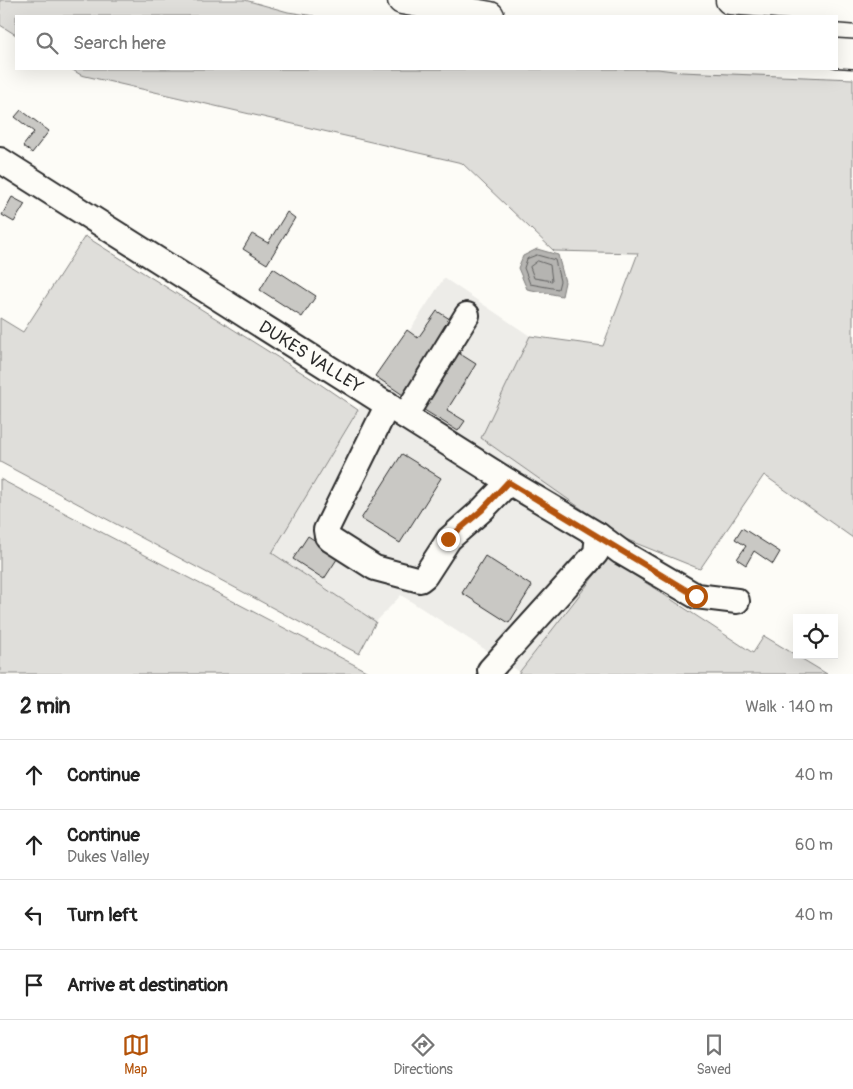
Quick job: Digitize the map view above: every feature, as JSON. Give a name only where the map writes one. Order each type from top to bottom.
[{"type":"highway","points":[[402,0],[484,15]]},
{"type":"highway","points":[[730,0],[853,10]]},
{"type":"highway","points":[[838,53],[853,54]]},
{"type":"street","name":"DUKES VALLEY","points":[[0,160],[621,552],[696,596],[737,600]]},
{"type":"street","points":[[467,315],[397,410],[326,530],[327,536],[375,568],[420,580],[425,576],[448,539],[482,510],[508,482]]},
{"type":"street","points":[[490,670],[596,554],[598,536]]},
{"type":"shaded area","points":[[0,0],[245,0],[288,12],[308,15],[15,15],[15,34],[0,25]]},
{"type":"shaded area","points":[[73,70],[666,70],[853,79],[853,538],[764,475],[700,569],[623,538],[481,438],[530,336],[603,346],[638,253],[554,251],[462,163],[81,75]]},
{"type":"shaded area","points":[[85,236],[320,384],[358,410],[272,553],[376,622],[359,654],[0,462],[0,318],[23,332]]},
{"type":"shaded area","points":[[444,278],[530,336],[481,438],[623,538],[520,672],[401,595],[376,622],[272,553],[358,410]]},
{"type":"shaded area","points":[[0,479],[372,674],[0,674]]},
{"type":"shaded area","points":[[608,558],[753,653],[764,636],[793,653],[793,659],[802,659],[827,674],[518,674]]},
{"type":"water","points":[[537,249],[558,255],[565,282],[562,296],[527,289],[518,268],[523,256]]},
{"type":"building","points":[[21,110],[49,131],[32,153],[23,146],[34,132],[15,117]]},
{"type":"building","points":[[12,197],[25,204],[14,222],[2,215]]},
{"type":"building","points":[[287,212],[295,218],[267,264],[243,249],[252,234],[268,243]]},
{"type":"building","points":[[273,268],[316,296],[302,317],[260,290]]},
{"type":"building","points":[[437,311],[453,321],[403,395],[375,376],[407,330],[418,338]]},
{"type":"building","points":[[457,352],[476,364],[447,410],[465,421],[458,431],[421,408]]},
{"type":"building","points":[[402,454],[441,478],[400,543],[361,519]]},
{"type":"building","points":[[742,528],[780,552],[773,564],[754,551],[746,565],[737,559],[746,546],[735,539]]},
{"type":"building","points":[[308,536],[339,556],[324,579],[293,559]]},
{"type":"building","points":[[485,556],[532,586],[509,623],[462,593]]},
{"type":"route","points":[[448,539],[482,510],[508,482],[696,596]]}]
